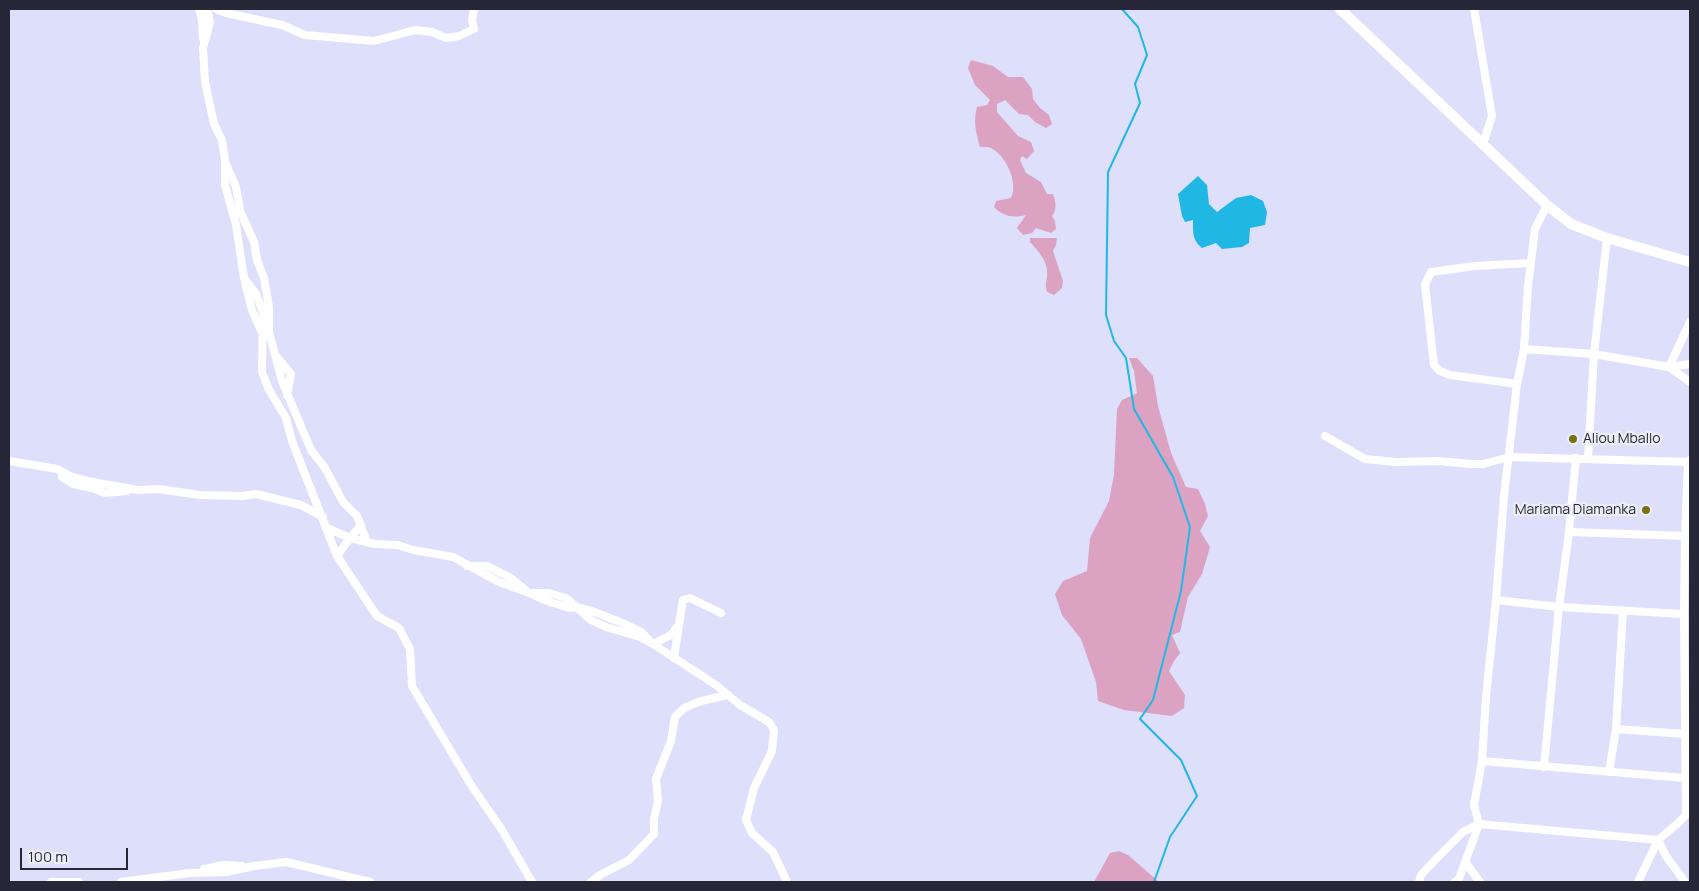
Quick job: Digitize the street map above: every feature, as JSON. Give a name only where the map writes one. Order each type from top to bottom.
[{"type":"main road","points":[[1340,9],[1547,205],[1571,224],[1607,238],[1690,262]]},
{"type":"street","points":[[198,9],[202,20],[205,82],[214,124],[222,140],[225,160],[225,185],[236,226],[244,278],[256,294],[263,312],[262,372],[269,390],[286,418],[292,441],[337,556],[377,616],[399,628],[410,649],[412,686],[471,785],[502,830],[532,882]]},
{"type":"street","points":[[203,48],[210,22],[207,9]]},
{"type":"street","points":[[216,9],[226,13],[282,25],[305,35],[374,41],[415,30],[432,32],[446,38],[459,36],[474,29],[472,20],[474,9]]},
{"type":"street","points":[[1474,9],[1492,116],[1483,144]]},
{"type":"street","points":[[225,160],[236,187],[240,211],[254,242],[256,260],[264,278],[269,307],[269,332],[277,357],[291,374],[287,394],[310,450],[325,468],[343,502],[357,516],[367,542]]},
{"type":"street","points":[[1455,882],[1459,879],[1479,824],[1474,805],[1482,762],[1504,496],[1516,384],[1524,349],[1530,263],[1535,229],[1547,205]]},
{"type":"street","points":[[1588,459],[1594,354],[1607,238]]},
{"type":"street","points":[[1516,384],[1450,375],[1440,371],[1434,365],[1425,285],[1431,272],[1447,269],[1530,263]]},
{"type":"street","points":[[1668,367],[1690,322]]},
{"type":"street","points":[[1524,349],[1594,354],[1668,367],[1690,364]]},
{"type":"street","points":[[1668,367],[1690,382]]},
{"type":"street","points":[[1325,436],[1365,459],[1396,462],[1438,460],[1483,464],[1509,457],[1690,462],[1685,536],[1684,614],[1687,631],[1685,778],[1688,815],[1658,840],[1638,882]]},
{"type":"street","points":[[1544,767],[1576,458]]},
{"type":"street","points":[[9,459],[56,474],[73,484],[92,488],[105,494],[158,489],[200,495],[243,496],[256,494],[301,505],[323,517]]},
{"type":"street","points":[[337,556],[361,525]]},
{"type":"street","points":[[327,528],[350,538],[367,542],[398,545],[412,550],[453,557],[499,582],[529,593],[550,593],[566,598],[592,620],[606,627],[640,637],[653,644],[716,685],[740,705],[769,722],[774,730],[772,751],[754,788],[746,820],[752,833],[773,852],[787,882]]},
{"type":"street","points":[[1569,532],[1685,536]]},
{"type":"street","points":[[674,658],[683,600],[690,598],[721,613]]},
{"type":"street","points":[[1496,600],[1560,607],[1684,614]]},
{"type":"street","points":[[1609,772],[1616,729],[1623,611]]},
{"type":"street","points":[[653,644],[671,635],[679,624]]},
{"type":"street","points":[[591,882],[600,875],[629,860],[654,834],[654,819],[658,800],[656,779],[672,740],[675,717],[684,708],[701,701],[728,695]]},
{"type":"street","points":[[1616,729],[1685,734]]},
{"type":"street","points":[[1482,762],[1685,778]]},
{"type":"street","points":[[1419,882],[1421,875],[1463,832],[1479,824],[1658,840]]},
{"type":"street","points":[[1658,840],[1666,856],[1685,882]]},
{"type":"street","points":[[121,882],[190,873],[226,872],[286,862],[370,882]]},
{"type":"street","points":[[1466,862],[1480,882]]},
{"type":"street","points":[[51,882],[79,882]]},
{"type":"shaded area","points":[[971,60],[993,66],[1008,77],[1023,77],[1032,89],[1033,99],[1049,115],[1052,124],[1046,128],[1035,122],[1028,115],[1019,114],[1005,100],[997,104],[997,112],[1018,136],[1031,142],[1034,151],[1027,159],[1022,156],[1020,160],[1026,173],[1041,182],[1047,194],[1053,194],[1056,206],[1052,216],[1056,229],[1051,233],[1036,228],[1032,233],[1023,235],[1017,228],[1026,215],[1009,216],[1001,213],[994,207],[996,201],[1011,198],[1013,192],[1012,177],[1005,161],[1000,155],[988,147],[980,147],[975,117],[977,107],[987,105],[990,100],[975,85],[968,68]]},
{"type":"shaded area","points":[[1030,238],[1057,238],[1053,251],[1063,281],[1062,288],[1054,295],[1047,292],[1047,267],[1041,255],[1030,242]]},
{"type":"shaded area","points":[[1129,358],[1137,358],[1153,376],[1158,406],[1171,453],[1186,487],[1198,489],[1208,516],[1200,531],[1210,547],[1202,574],[1188,597],[1180,632],[1172,635],[1180,653],[1169,671],[1185,695],[1184,708],[1172,716],[1124,710],[1098,701],[1096,682],[1081,639],[1062,615],[1055,594],[1063,581],[1087,571],[1090,538],[1109,501],[1114,475],[1117,409],[1122,400],[1137,393],[1134,371]]},
{"type":"shaded area","points":[[1119,851],[1128,855],[1159,882],[1094,882],[1110,853]]},
{"type":"water","points":[[1198,176],[1207,185],[1209,204],[1217,212],[1236,198],[1251,195],[1263,201],[1267,212],[1265,225],[1250,228],[1249,243],[1242,247],[1222,249],[1216,243],[1202,248],[1196,242],[1193,232],[1193,220],[1185,222],[1178,194]]},
{"type":"waterway","points":[[1122,9],[1138,27],[1147,55],[1135,84],[1140,103],[1108,172],[1106,315],[1114,341],[1126,358],[1134,409],[1173,477],[1190,527],[1181,591],[1153,700],[1140,719],[1181,760],[1197,796],[1170,837],[1154,882]]},
{"type":"place","name":"Aliou Mballo","points":[[1573,439]]},
{"type":"place","name":"Mariama Diamanka","points":[[1646,510]]}]
